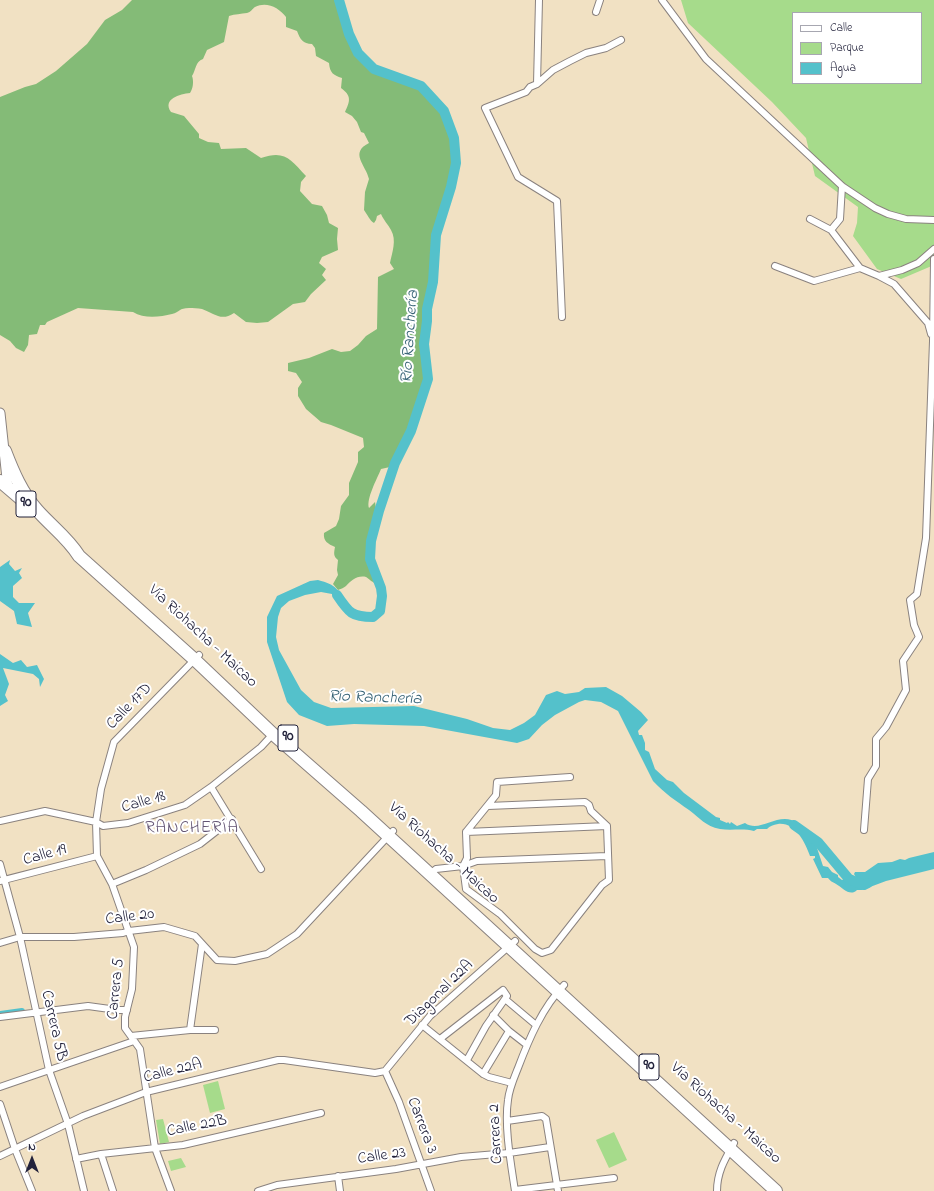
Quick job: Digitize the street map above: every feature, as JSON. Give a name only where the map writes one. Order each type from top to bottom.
[{"type":"highway","points":[[4,451],[23,492],[52,526]]},
{"type":"highway","name":"90","points":[[4,485],[52,526]]},
{"type":"highway","name":"Vía Riohacha - Maicao","points":[[52,526],[73,547],[82,550],[732,1146],[785,1191]]},
{"type":"highway","name":"Vía Riohacha - Maicao","points":[[197,657],[273,734],[364,809]]},
{"type":"highway","name":"Vía Riohacha - Maicao","points":[[732,1146],[776,1191]]},
{"type":"street","points":[[537,84],[539,0]]},
{"type":"street","points":[[596,12],[600,0]]},
{"type":"street","points":[[662,0],[706,59],[842,186],[874,208],[888,214],[906,219],[934,220]]},
{"type":"street","points":[[562,317],[557,201],[518,177],[486,108],[526,92],[530,87],[537,84],[553,70],[570,61],[586,53],[606,48],[621,40]]},
{"type":"street","points":[[831,230],[840,219],[842,186]]},
{"type":"street","points":[[810,219],[831,230],[860,268],[894,284],[928,323],[934,341]]},
{"type":"street","points":[[879,276],[902,270],[918,263],[934,249]]},
{"type":"street","points":[[864,830],[868,780],[876,766],[876,739],[886,727],[906,690],[903,661],[919,637],[914,625],[910,600],[917,594],[926,538],[934,341],[934,259]]},
{"type":"street","points":[[775,266],[814,281],[860,268]]},
{"type":"street","points":[[0,413],[4,451],[4,485]]},
{"type":"street","name":"Calle 17D","points":[[101,789],[114,742],[197,657]]},
{"type":"street","name":"Calle 18","points":[[0,821],[45,811],[96,822],[103,826],[128,823],[185,804],[211,787],[261,747],[273,734]]},
{"type":"street","points":[[488,806],[585,802],[589,805],[591,811],[607,826],[608,880],[602,885],[551,950],[542,953],[535,949],[500,914],[466,889],[463,866],[467,858],[466,832],[496,795],[497,782],[570,777]]},
{"type":"street","points":[[211,787],[261,868]]},
{"type":"street","name":"Carrera 5","points":[[101,789],[96,822],[97,856],[112,884],[134,947],[132,989],[127,1010],[125,1028],[140,1049],[155,1148],[171,1191]]},
{"type":"street","points":[[112,884],[146,870],[200,844],[232,819]]},
{"type":"street","points":[[466,832],[607,826]]},
{"type":"street","name":"Calle 20","points":[[0,943],[20,937],[74,937],[123,933],[164,927],[195,936],[217,960],[235,961],[267,954],[297,934],[390,833]]},
{"type":"street","name":"Calle 19","points":[[2,881],[97,856]]},
{"type":"street","points":[[433,872],[463,866],[476,861],[608,856]]},
{"type":"street","name":"Carrera 5B","points":[[0,864],[2,881],[20,937],[49,1070],[68,1124],[84,1191]]},
{"type":"street","points":[[190,1030],[202,944]]},
{"type":"street","name":"Diagonal 22A","points":[[385,1071],[430,1016],[512,944]]},
{"type":"street","name":"Carrera 2","points":[[515,1190],[507,1121],[508,1100],[512,1083],[527,1044],[536,1025],[561,988]]},
{"type":"street","points":[[440,1039],[503,990],[507,996],[493,1016],[467,1060]]},
{"type":"street","points":[[505,999],[536,1025]]},
{"type":"street","points":[[0,1017],[88,1006],[127,1010]]},
{"type":"street","points":[[493,1016],[509,1031],[527,1044]]},
{"type":"street","points":[[422,1025],[483,1074],[512,1083]]},
{"type":"street","points":[[0,1087],[133,1039],[190,1030],[215,1030]]},
{"type":"street","points":[[483,1074],[509,1031]]},
{"type":"street","name":"Calle 22A","points":[[0,1156],[83,1116],[146,1092],[278,1060],[363,1072],[375,1073],[385,1071]]},
{"type":"street","name":"Carrera 3","points":[[385,1071],[399,1102],[431,1191]]},
{"type":"street","points":[[0,1104],[32,1191]]},
{"type":"street","name":"Calle 22B","points":[[76,1159],[101,1154],[183,1145],[321,1113]]},
{"type":"street","points":[[507,1121],[542,1116],[546,1119],[558,1188]]},
{"type":"street","points":[[717,1191],[717,1179],[732,1146]]},
{"type":"street","name":"Calle 23","points":[[258,1191],[278,1185],[422,1165],[461,1157],[510,1153],[550,1147]]},
{"type":"street","points":[[101,1154],[113,1191]]},
{"type":"street","points":[[338,1176],[340,1191]]},
{"type":"street","points":[[515,1190],[558,1188],[614,1178]]},
{"type":"green space","points":[[132,0],[339,0],[349,34],[358,53],[374,69],[421,86],[444,111],[454,138],[456,163],[451,187],[436,235],[433,282],[427,309],[425,342],[428,379],[411,431],[395,463],[390,467],[381,469],[372,489],[368,504],[369,508],[375,502],[376,509],[375,519],[368,537],[367,550],[368,554],[370,554],[379,583],[377,584],[366,577],[360,577],[354,579],[345,587],[338,590],[333,584],[338,575],[338,560],[334,554],[335,547],[326,542],[324,538],[324,533],[336,526],[339,519],[341,506],[349,495],[349,483],[358,462],[358,452],[364,447],[363,438],[321,422],[306,409],[298,396],[298,388],[302,382],[296,373],[288,371],[288,363],[309,358],[332,349],[341,352],[350,351],[366,336],[377,329],[378,277],[394,269],[390,263],[394,246],[394,238],[381,214],[377,216],[374,223],[364,210],[365,192],[369,179],[359,155],[363,147],[369,143],[364,133],[361,132],[357,122],[352,116],[345,112],[349,99],[345,91],[341,88],[342,78],[332,73],[329,63],[316,56],[315,48],[312,44],[306,43],[302,40],[297,31],[286,27],[286,17],[276,8],[268,5],[259,5],[248,13],[229,16],[224,42],[207,50],[203,59],[197,64],[192,76],[193,85],[190,93],[173,98],[170,101],[169,107],[171,112],[184,116],[199,134],[199,138],[208,142],[219,143],[221,149],[246,148],[261,158],[276,155],[282,156],[296,165],[306,176],[301,182],[300,191],[312,204],[322,206],[329,223],[338,228],[338,250],[322,257],[319,263],[326,269],[322,275],[326,280],[305,302],[293,304],[268,322],[246,322],[234,313],[229,316],[221,317],[197,308],[181,309],[172,314],[152,317],[142,316],[133,312],[78,308],[47,322],[45,325],[40,325],[37,334],[29,335],[28,345],[24,352],[16,348],[10,341],[0,335],[0,97],[36,84],[56,71],[87,44],[105,20],[122,10]]},
{"type":"green space","points":[[681,0],[934,0],[934,265],[901,279],[877,269],[853,236],[857,223],[858,207],[815,176],[806,138],[772,102],[688,23]]},
{"type":"green space","points":[[218,1081],[225,1109],[210,1113],[203,1085]]},
{"type":"green space","points":[[163,1119],[169,1142],[160,1144],[156,1120]]},
{"type":"green space","points":[[614,1132],[627,1160],[609,1168],[596,1140]]},
{"type":"green space","points":[[181,1158],[186,1167],[171,1171],[168,1161]]},
{"type":"water","points":[[10,560],[9,564],[15,571],[22,568],[19,573],[22,578],[13,586],[13,597],[19,603],[35,603],[28,613],[32,627],[17,624],[14,611],[0,601],[0,567]]},
{"type":"water","name":"Río Ranchería","points":[[318,580],[333,586],[339,592],[345,607],[337,601],[332,594],[321,592],[305,595],[289,601],[281,608],[278,617],[276,637],[279,650],[301,690],[314,702],[331,708],[414,706],[467,719],[493,728],[510,730],[524,723],[535,715],[546,695],[557,691],[565,694],[579,692],[585,688],[606,687],[622,696],[648,720],[638,731],[639,735],[642,735],[645,743],[645,750],[649,752],[655,769],[667,780],[673,782],[684,793],[716,817],[720,818],[720,820],[730,824],[731,822],[737,826],[745,823],[751,826],[757,826],[784,819],[798,823],[812,839],[811,842],[814,839],[823,866],[828,867],[842,880],[844,879],[850,883],[855,882],[857,879],[854,874],[855,872],[865,872],[878,863],[892,862],[900,859],[905,860],[934,852],[934,869],[886,881],[852,893],[846,891],[828,878],[822,878],[813,859],[815,856],[810,856],[802,839],[789,826],[778,824],[767,829],[757,829],[754,831],[724,830],[710,826],[670,797],[653,781],[618,711],[601,702],[585,700],[579,702],[555,715],[542,725],[529,739],[517,743],[424,726],[354,724],[327,726],[299,715],[287,702],[267,642],[267,617],[277,596],[310,581]]},
{"type":"water","points":[[0,654],[13,663],[21,660],[27,667],[37,665],[44,679],[40,687],[39,679],[33,674],[3,668],[9,684],[5,695],[8,701],[0,706]]},
{"type":"waterway","name":"Río Ranchería","points":[[337,595],[348,610],[356,615],[373,617],[380,611],[382,596],[381,588],[370,559],[371,541],[395,463],[411,431],[428,379],[424,344],[427,309],[433,282],[436,235],[451,187],[456,163],[454,138],[444,111],[421,86],[374,69],[358,53],[349,34],[339,0]]},
{"type":"waterway","name":"Río Ranchería","points":[[794,825],[818,842],[849,879],[864,885],[868,883]]},
{"type":"waterway","points":[[0,1014],[22,1011]]},
{"type":"district","name":"RANCHERÍA","points":[[192,829]]}]
